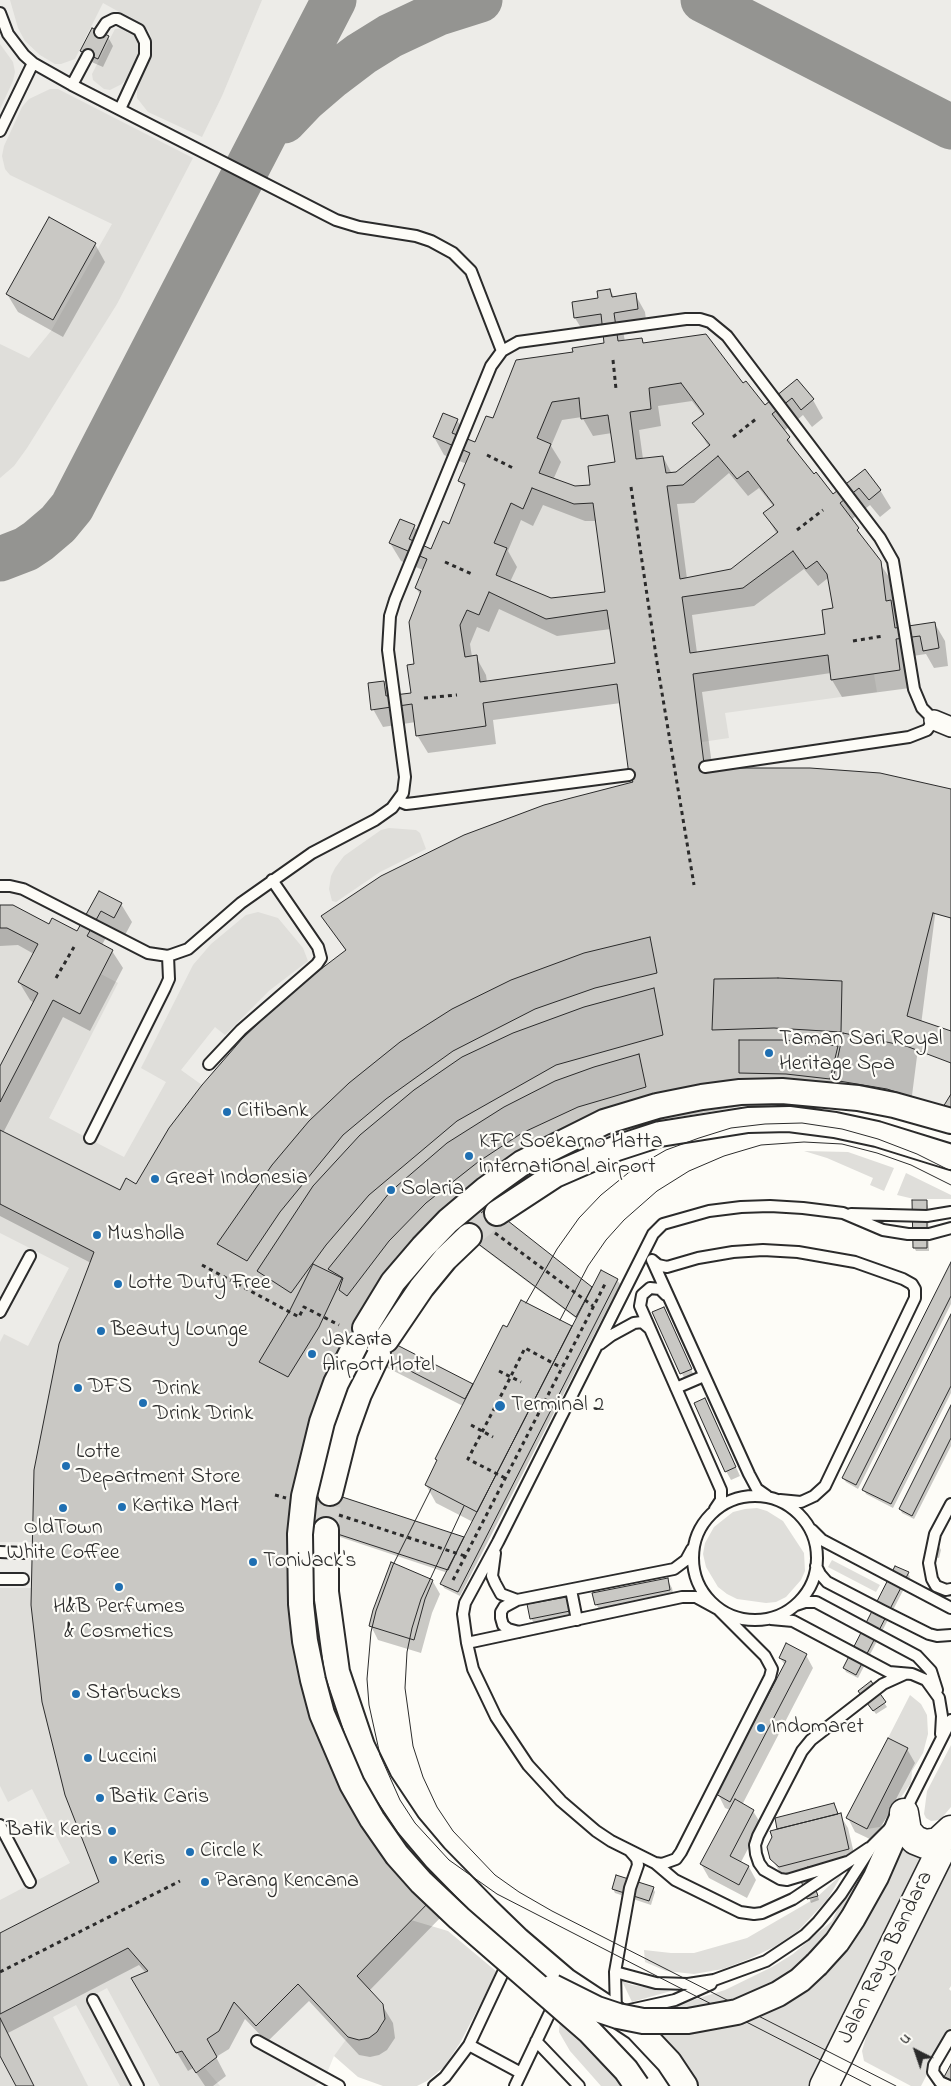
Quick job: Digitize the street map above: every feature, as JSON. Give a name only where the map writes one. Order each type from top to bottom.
[{"type":"main road","points":[[904,1813],[907,1831],[915,1840],[925,1844],[938,1842],[951,1830]]},
{"type":"main road","name":"Jalan Raya Bandara","points":[[824,2086],[951,1830]]},
{"type":"street","points":[[638,2086],[626,2070],[590,2032],[459,1918],[421,1882],[397,1855],[372,1820],[352,1784],[322,1714],[313,1680],[306,1641],[300,1586],[300,1534],[304,1496],[322,1422],[336,1384],[360,1336],[393,1282],[423,1247],[486,1189],[522,1163],[604,1122],[657,1106],[702,1097],[740,1092],[782,1091],[858,1098],[951,1121]]},
{"type":"street","points":[[685,2086],[669,2062],[637,2028],[566,1981],[518,1940],[435,1857],[408,1825],[380,1783],[362,1746],[337,1672],[326,1592],[331,1512],[345,1433],[359,1394],[382,1347],[422,1287],[445,1259],[555,1175],[586,1160],[660,1134],[693,1127],[748,1120],[789,1120],[835,1125],[944,1151]]},
{"type":"street","points":[[514,1965],[597,2010],[643,2021],[688,2021],[737,2012],[778,1994],[800,1980],[837,1942],[876,1878],[904,1813]]},
{"type":"lane","points":[[0,13],[8,34],[15,45],[33,63],[72,85],[336,220],[360,227],[416,236],[448,250],[465,263],[471,271],[502,351]]},
{"type":"lane","points":[[100,32],[106,23],[118,19],[139,30],[145,42],[145,55],[120,109]]},
{"type":"lane","points":[[72,85],[88,55]]},
{"type":"lane","points":[[0,131],[33,63]]},
{"type":"lane","points":[[0,886],[10,886],[23,890],[148,953],[168,956],[188,949],[272,880],[312,853],[380,818],[399,801],[405,785],[405,778],[388,650],[390,616],[491,366],[502,351],[518,342],[686,319],[700,319],[719,327],[887,549],[896,573],[914,689],[922,708],[943,724]]},
{"type":"lane","points":[[705,767],[909,736],[943,724]]},
{"type":"lane","points":[[399,801],[406,804],[415,804],[629,775]]},
{"type":"lane","points":[[209,1064],[241,1030],[317,964],[321,958],[318,947],[272,880]]},
{"type":"lane","points":[[90,1138],[165,988],[168,979],[168,956]]},
{"type":"lane","points":[[694,1546],[692,1565],[697,1582],[706,1597],[765,1656],[772,1670],[681,1852],[670,1862],[662,1864],[627,1849],[596,1831],[561,1801],[528,1765],[510,1740],[482,1690],[473,1669],[463,1614],[465,1603],[498,1542],[650,1239],[663,1224],[709,1210],[741,1206],[770,1206],[843,1213],[927,1216],[951,1212]]},
{"type":"lane","points":[[843,1213],[892,1232],[930,1234],[951,1228]]},
{"type":"lane","points":[[650,1239],[649,1250],[652,1260],[668,1298],[754,1484],[767,1496]]},
{"type":"lane","points":[[652,1260],[658,1265],[667,1267],[698,1258],[763,1250],[798,1252],[856,1262],[912,1284],[915,1289],[915,1298],[825,1486],[814,1496],[801,1502],[780,1500],[767,1496],[742,1497],[728,1501],[712,1512]]},
{"type":"lane","points":[[0,1312],[30,1256]]},
{"type":"lane","points":[[520,1632],[508,1629],[501,1618],[501,1612],[504,1607],[517,1600],[674,1569],[686,1560],[694,1546],[700,1528],[721,1500],[721,1490],[640,1306],[642,1295],[646,1290],[655,1287],[660,1289],[668,1298]]},
{"type":"lane","points":[[595,1349],[612,1335],[634,1323],[642,1322],[650,1329]]},
{"type":"lane","points":[[676,1388],[704,1376]]},
{"type":"lane","points":[[780,1500],[794,1509],[805,1521],[814,1538],[817,1555],[810,1586],[793,1607]]},
{"type":"lane","points":[[951,1504],[936,1534],[929,1563],[932,1579],[936,1586],[946,1590],[951,1589]]},
{"type":"lane","points":[[809,1528],[822,1540],[951,1608]]},
{"type":"lane","points":[[498,1542],[494,1556],[492,1576],[502,1594],[517,1600]]},
{"type":"lane","points":[[0,1552],[25,1553]]},
{"type":"lane","points":[[816,1565],[820,1574],[827,1582],[929,1634],[937,1636],[951,1635]]},
{"type":"lane","points":[[0,1579],[23,1579]]},
{"type":"lane","points":[[571,1590],[577,1620]]},
{"type":"lane","points":[[467,1643],[682,1597],[696,1597],[733,1616],[749,1620],[793,1621],[889,1672],[919,1676],[926,1680],[939,1698]]},
{"type":"lane","points":[[765,1619],[805,1602],[816,1602],[917,1656],[931,1671],[939,1698],[942,1716],[940,1741]]},
{"type":"lane","points":[[846,1862],[787,1880],[780,1879],[764,1870],[756,1854],[755,1845],[802,1750],[811,1740],[884,1684],[905,1674]]},
{"type":"lane","points":[[627,1849],[637,1859],[638,1865],[630,1888],[615,1972],[616,2013],[675,2000],[766,1961],[805,1935],[841,1894],[872,1846],[904,1813],[951,1720]]},
{"type":"lane","points":[[0,1824],[30,1882]]},
{"type":"lane","points":[[655,1862],[675,1880],[740,1912],[754,1914],[762,1913],[793,1899],[872,1846]]},
{"type":"lane","points":[[434,2086],[445,2077],[469,2045],[518,1940]]},
{"type":"lane","points":[[615,1972],[656,1983],[688,1984],[714,1980],[737,1973]]},
{"type":"lane","points":[[515,2086],[566,1981]]},
{"type":"lane","points":[[93,2000],[138,2086]]},
{"type":"lane","points":[[948,2086],[940,2082],[933,2072],[934,2065],[951,2036]]},
{"type":"lane","points":[[257,2041],[339,2086]]},
{"type":"lane","points":[[536,2041],[579,2086]]},
{"type":"lane","points":[[469,2045],[521,2073]]},
{"type":"path","points":[[613,360],[616,389]]},
{"type":"path","points":[[732,437],[756,419]]},
{"type":"path","points":[[488,455],[515,469]]},
{"type":"path","points":[[631,487],[658,668],[694,885]]},
{"type":"path","points":[[797,530],[823,510]]},
{"type":"path","points":[[445,562],[474,575]]},
{"type":"path","points":[[852,641],[883,636]]},
{"type":"path","points":[[424,698],[457,695]]},
{"type":"path","points":[[56,978],[74,947]]},
{"type":"path","points":[[486,1226],[593,1306]]},
{"type":"path","points":[[202,1265],[299,1317],[304,1307],[339,1325]]},
{"type":"path","points":[[453,1580],[605,1284]]},
{"type":"path","points":[[505,1478],[468,1459],[525,1348],[562,1368]]},
{"type":"path","points":[[499,1370],[521,1382]]},
{"type":"path","points":[[471,1425],[493,1437]]},
{"type":"path","points":[[274,1495],[292,1500]]},
{"type":"path","points":[[331,1512],[465,1556]]},
{"type":"path","points":[[0,1972],[180,1881]]},
{"type":"shaded area","points":[[0,0],[951,0],[951,1118],[738,1088],[520,1159],[367,1314],[296,1531],[357,1975],[383,2004],[385,2019],[377,2032],[334,2056],[325,2078],[315,2086],[0,2086]]},
{"type":"shaded area","points":[[10,0],[262,0],[222,96],[202,137],[148,112],[137,98],[137,82],[152,50],[152,40],[149,31],[141,24],[103,3],[75,59],[55,64],[40,55],[25,41],[18,28]]},
{"type":"shaded area","points":[[123,28],[134,34],[139,41],[139,56],[122,84],[110,90],[104,89],[93,80],[92,74],[115,29]]},
{"type":"shaded area","points":[[0,44],[13,62],[15,72],[13,81],[0,109]]},
{"type":"shaded area","points":[[50,89],[58,89],[193,158],[117,304],[27,448],[14,466],[0,478],[0,344],[29,358],[51,331],[112,224],[10,175],[5,169],[2,156],[4,146],[22,107],[29,99]]},
{"type":"shaded area","points":[[681,383],[704,414],[692,423],[710,445],[676,472],[666,473],[663,456],[636,459],[630,412],[651,409],[649,388]]},
{"type":"shaded area","points":[[579,398],[582,418],[608,415],[615,462],[590,485],[575,486],[539,473],[551,444],[537,438],[552,402]]},
{"type":"shaded area","points":[[718,456],[737,479],[748,471],[774,505],[763,513],[778,532],[731,569],[680,579],[667,486],[683,485]]},
{"type":"shaded area","points":[[532,488],[573,504],[593,503],[605,592],[551,598],[496,575],[507,549],[494,543],[511,503],[523,508]]},
{"type":"shaded area","points":[[793,551],[806,569],[817,561],[827,574],[833,608],[822,610],[825,634],[690,653],[682,597],[743,588]]},
{"type":"shaded area","points":[[489,592],[607,610],[615,663],[480,682],[477,656],[465,657],[460,625],[467,610],[479,614]]},
{"type":"shaded area","points":[[828,655],[831,680],[874,674],[877,692],[725,713],[729,738],[702,742],[693,674]]},
{"type":"shaded area","points":[[389,828],[416,830],[420,833],[426,849],[380,872],[336,902],[332,901],[329,889],[331,876],[344,856],[381,830]]},
{"type":"shaded area","points":[[258,912],[278,918],[303,948],[308,961],[270,990],[225,1035],[215,1027],[181,1070],[202,1085],[169,1128],[136,1184],[126,1179],[120,1190],[0,1130],[0,1102],[53,1000],[80,1014],[101,974],[118,983],[49,1118],[124,1157],[166,1082],[141,1068],[193,965],[211,944],[246,915]]},
{"type":"shaded area","points":[[0,928],[7,928],[38,944],[18,982],[38,993],[0,1066]]},
{"type":"shaded area","points":[[804,1151],[848,1152],[894,1168],[884,1191],[870,1185],[873,1178],[827,1158]]},
{"type":"shaded area","points":[[906,1173],[951,1195],[951,1199],[914,1199],[897,1195]]},
{"type":"shaded area","points":[[0,1204],[94,1252],[59,1345],[34,1470],[32,1542],[0,1542],[0,1342],[4,1334],[28,1346],[69,1268],[0,1233]]},
{"type":"shaded area","points":[[757,1508],[767,1511],[783,1521],[804,1553],[805,1571],[801,1580],[786,1597],[776,1602],[766,1603],[737,1599],[727,1594],[718,1587],[706,1567],[703,1554],[705,1543],[714,1527],[733,1512]]},
{"type":"shaded area","points":[[832,1560],[880,1585],[876,1592],[828,1567]]},
{"type":"shaded area","points":[[0,1588],[32,1588],[31,1605],[42,1702],[65,1795],[99,1882],[0,1933],[0,1900],[70,1863],[32,1789],[8,1802],[0,1786]]},
{"type":"shaded area","points":[[910,1695],[921,1704],[927,1715],[928,1734],[923,1753],[912,1771],[911,1783],[880,1827],[867,1829],[907,1748],[888,1738]]},
{"type":"shaded area","points":[[951,1745],[951,1807],[940,1820],[931,1821],[924,1814],[927,1791]]},
{"type":"shaded area","points":[[903,1842],[916,1855],[926,1857],[811,2086],[698,2086],[677,2053],[659,2033],[702,2032],[738,2024],[773,2010],[799,1993]]},
{"type":"shaded area","points":[[951,1859],[951,1986],[949,1989],[951,1991],[951,2028],[921,2086],[911,2086],[864,2061],[862,2051],[873,2013]]},
{"type":"shaded area","points":[[870,1865],[849,1911],[806,1964],[756,1997],[699,2013],[642,2011],[664,2009],[725,1990],[772,1967],[793,1954],[832,1921],[840,1904]]},
{"type":"shaded area","points":[[843,1873],[827,1900],[798,1931],[774,1947],[749,1959],[723,1969],[694,1974],[666,1971],[645,1962],[644,1950],[694,1953],[747,1938],[816,1898]]},
{"type":"shaded area","points":[[411,1920],[448,1931],[497,1972],[460,2043],[444,2067],[427,2081],[417,2086],[383,2086],[358,2077],[334,2056],[348,2037],[359,2040],[369,2038],[382,2026],[385,2019],[383,2004],[357,1976]]},
{"type":"shaded area","points":[[128,1948],[148,1971],[131,1979],[176,2053],[182,2051],[196,2073],[204,2067],[220,2086],[160,2086],[107,1988],[87,1999],[134,2086],[120,2086],[76,2005],[53,2017],[88,2086],[34,2086],[0,2018],[0,2014]]},
{"type":"shaded area","points":[[622,1981],[632,1985],[671,1991],[632,2002]]},
{"type":"shaded area","points":[[560,2018],[629,2086],[601,2086],[570,2051],[559,2032]]},
{"type":"shaded area","points":[[0,2056],[16,2086],[0,2086]]},
{"type":"building","points":[[92,28],[109,36],[98,59],[80,51]]},
{"type":"building","points":[[49,217],[96,243],[53,320],[6,294]]},
{"type":"building","points":[[610,289],[612,297],[636,293],[638,309],[614,313],[618,341],[642,338],[643,343],[706,334],[743,383],[746,381],[765,405],[797,379],[814,399],[801,410],[792,398],[772,414],[790,437],[787,440],[833,494],[865,469],[881,490],[869,500],[859,488],[840,503],[859,528],[857,530],[881,561],[886,601],[891,600],[895,628],[935,622],[939,648],[923,651],[920,636],[896,639],[900,670],[831,680],[828,655],[693,674],[705,772],[738,768],[810,768],[880,773],[951,789],[951,1118],[781,1087],[562,1136],[391,1279],[301,1494],[319,1716],[433,1898],[357,1976],[383,2004],[385,2019],[377,2032],[369,2038],[359,2040],[348,2037],[298,1984],[256,2026],[234,2002],[219,2031],[207,2039],[217,2057],[196,2073],[182,2051],[176,2053],[131,1978],[148,1971],[128,1948],[0,2014],[0,1933],[99,1882],[65,1795],[42,1702],[31,1605],[34,1470],[59,1344],[94,1252],[0,1204],[0,1130],[120,1190],[126,1178],[136,1184],[169,1128],[202,1085],[242,1039],[292,991],[346,950],[321,916],[381,876],[464,835],[544,805],[633,782],[629,775],[617,684],[483,703],[486,726],[416,736],[412,704],[371,710],[368,683],[384,681],[386,696],[411,693],[407,665],[414,664],[409,622],[421,591],[415,588],[427,559],[389,543],[400,519],[415,525],[409,539],[431,549],[443,521],[449,524],[465,484],[458,481],[470,453],[433,437],[443,413],[458,419],[452,433],[475,442],[486,416],[493,418],[516,360],[573,352],[572,348],[604,343],[601,314],[574,318],[572,302],[598,298],[597,291]],"holes":[[[681,383],[704,414],[692,423],[710,445],[676,472],[666,473],[663,456],[636,459],[630,412],[651,409],[649,388]],[[579,398],[581,419],[608,415],[615,462],[588,466],[590,485],[575,486],[539,473],[551,444],[537,438],[552,402]],[[718,456],[737,479],[748,471],[774,505],[763,513],[778,532],[731,569],[680,579],[667,486],[683,485]],[[532,488],[574,504],[593,503],[605,592],[551,598],[496,575],[507,548],[494,543],[511,503],[523,509]],[[793,551],[806,569],[817,561],[827,574],[833,608],[822,610],[825,634],[690,653],[682,597],[743,588]],[[489,592],[546,619],[607,610],[615,663],[480,682],[477,655],[465,657],[460,625],[467,610],[479,615]]]},
{"type":"building","points":[[99,891],[122,903],[114,918],[101,911],[87,936],[113,950],[80,1014],[53,1000],[0,1102],[0,1066],[38,993],[18,982],[38,944],[7,928],[0,928],[0,905],[13,905],[49,924],[52,918],[77,931]]},
{"type":"building","points":[[933,913],[951,918],[951,1031],[907,1016]]},
{"type":"building","points":[[650,937],[657,973],[595,988],[535,1009],[453,1051],[386,1099],[343,1135],[280,1212],[247,1261],[217,1244],[272,1165],[309,1121],[349,1083],[400,1042],[452,1009],[511,980],[584,953]]},
{"type":"building","points":[[778,978],[842,981],[841,1032],[774,1028],[712,1030],[714,979]]},
{"type":"building","points":[[654,988],[663,1035],[556,1065],[457,1121],[369,1195],[326,1245],[291,1293],[257,1271],[313,1186],[360,1135],[414,1090],[462,1057],[513,1033],[584,1007]]},
{"type":"building","points":[[843,1033],[906,1046],[951,1063],[951,1094],[943,1107],[887,1089],[833,1080]]},
{"type":"building","points":[[739,1040],[786,1040],[838,1046],[830,1079],[786,1074],[739,1073]]},
{"type":"building","points":[[639,1054],[646,1087],[578,1107],[522,1133],[478,1162],[426,1203],[389,1241],[347,1296],[339,1290],[343,1278],[328,1269],[390,1192],[447,1143],[504,1107],[555,1081]]},
{"type":"building","points":[[912,1200],[927,1200],[927,1248],[913,1248]]},
{"type":"building","points":[[489,1206],[592,1287],[576,1317],[461,1231]]},
{"type":"building","points":[[951,1262],[951,1296],[856,1485],[842,1478]]},
{"type":"building","points":[[313,1264],[342,1278],[319,1327],[288,1377],[259,1362],[289,1312]]},
{"type":"building","points":[[601,1270],[618,1279],[458,1592],[440,1584]]},
{"type":"building","points":[[521,1300],[572,1326],[477,1512],[425,1485],[437,1460],[435,1459],[503,1325],[507,1327]]},
{"type":"building","points":[[664,1307],[692,1369],[680,1374],[652,1312]]},
{"type":"building","points":[[951,1314],[951,1386],[891,1504],[862,1490]]},
{"type":"building","points":[[360,1326],[473,1384],[465,1399],[352,1341]]},
{"type":"building","points":[[705,1398],[736,1467],[725,1472],[694,1403]]},
{"type":"building","points":[[951,1405],[951,1438],[912,1516],[899,1509]]},
{"type":"building","points":[[318,1489],[464,1537],[448,1570],[313,1526]]},
{"type":"building","points":[[391,1562],[433,1580],[425,1599],[414,1640],[369,1626]]},
{"type":"building","points":[[895,1566],[909,1572],[856,1675],[843,1668]]},
{"type":"building","points":[[668,1578],[670,1590],[595,1605],[592,1593]]},
{"type":"building","points":[[567,1597],[570,1611],[530,1619],[527,1604]]},
{"type":"building","points":[[786,1643],[807,1654],[730,1802],[716,1794],[786,1661],[779,1658]]},
{"type":"building","points":[[871,1681],[886,1702],[873,1711],[858,1691]]},
{"type":"building","points":[[888,1738],[908,1748],[867,1829],[846,1818]]},
{"type":"building","points":[[735,1799],[754,1810],[730,1856],[749,1866],[739,1885],[700,1864]]},
{"type":"building","points":[[834,1803],[838,1814],[777,1829],[775,1818]]},
{"type":"building","points":[[841,1813],[849,1849],[779,1867],[770,1859],[767,1847],[772,1837],[770,1831]]},
{"type":"building","points":[[808,1867],[818,1896],[807,1899],[798,1871]]},
{"type":"building","points":[[616,1875],[654,1887],[649,1901],[612,1889]]},
{"type":"building","points":[[0,2018],[34,2086],[16,2086],[0,2056]]},
{"type":"building","points":[[951,2064],[951,2080],[944,2077]]},
{"type":"taxiway","points":[[0,559],[26,549],[38,541],[58,524],[72,507],[334,0]]},
{"type":"taxiway","points":[[284,121],[304,100],[332,76],[361,54],[390,36],[439,13],[480,0]]},
{"type":"taxiway","points":[[703,0],[951,127]]},
{"type":"tunnel","points":[[469,1236],[497,1213]]},
{"type":"tunnel","points":[[326,1530],[330,1493]]},
{"type":"tram line","points":[[526,1303],[557,1249],[579,1218],[601,1195],[633,1169],[666,1150],[731,1128],[765,1124],[802,1123],[842,1129],[878,1139],[917,1154],[951,1171]]},
{"type":"tram line","points":[[560,1320],[588,1266],[606,1240],[624,1220],[657,1191],[689,1171],[724,1156],[761,1145],[804,1142],[842,1144],[877,1153],[911,1165],[951,1185]]},
{"type":"tram line","points":[[431,1489],[393,1565],[376,1611],[371,1632],[367,1679],[369,1705],[380,1755],[400,1800],[415,1823],[449,1860],[497,1894],[871,2086]]},
{"type":"tram line","points":[[464,1506],[421,1599],[407,1652],[405,1688],[413,1746],[423,1777],[437,1807],[453,1831],[495,1875],[519,1892],[552,1911],[896,2086]]},
{"type":"place","name":"Taman Sari Royal Heritage Spa","points":[[769,1053]]},
{"type":"place","name":"Citibank","points":[[227,1112]]},
{"type":"place","name":"KFC Soekarno Hatta international airport","points":[[469,1156]]},
{"type":"place","name":"Great Indonesia","points":[[155,1179]]},
{"type":"place","name":"Solaria","points":[[391,1190]]},
{"type":"place","name":"Musholla","points":[[97,1235]]},
{"type":"place","name":"Lotte Duty Free","points":[[118,1284]]},
{"type":"place","name":"Beauty Lounge","points":[[101,1331]]},
{"type":"place","name":"Jakarta Airport Hotel","points":[[312,1354]]},
{"type":"place","name":"DFS","points":[[78,1388]]},
{"type":"place","name":"Drink Drink Drink","points":[[143,1403]]},
{"type":"place","name":"Terminal 2","points":[[500,1406]]},
{"type":"place","name":"Lotte Department Store","points":[[66,1466]]},
{"type":"place","name":"Kartika Mart","points":[[122,1507]]},
{"type":"place","name":"OldTown White Coffee","points":[[63,1508]]},
{"type":"place","name":"ToniJack's","points":[[253,1562]]},
{"type":"place","name":"H&B Perfumes & Cosmetics","points":[[119,1587]]},
{"type":"place","name":"Starbucks","points":[[76,1694]]},
{"type":"place","name":"Indomaret","points":[[761,1728]]},
{"type":"place","name":"Luccini","points":[[88,1758]]},
{"type":"place","name":"Batik Caris","points":[[100,1798]]},
{"type":"place","name":"Batik Keris","points":[[112,1831]]},
{"type":"place","name":"Circle K","points":[[190,1852]]},
{"type":"place","name":"Keris","points":[[113,1860]]},
{"type":"place","name":"Parang Kencana","points":[[205,1882]]}]
